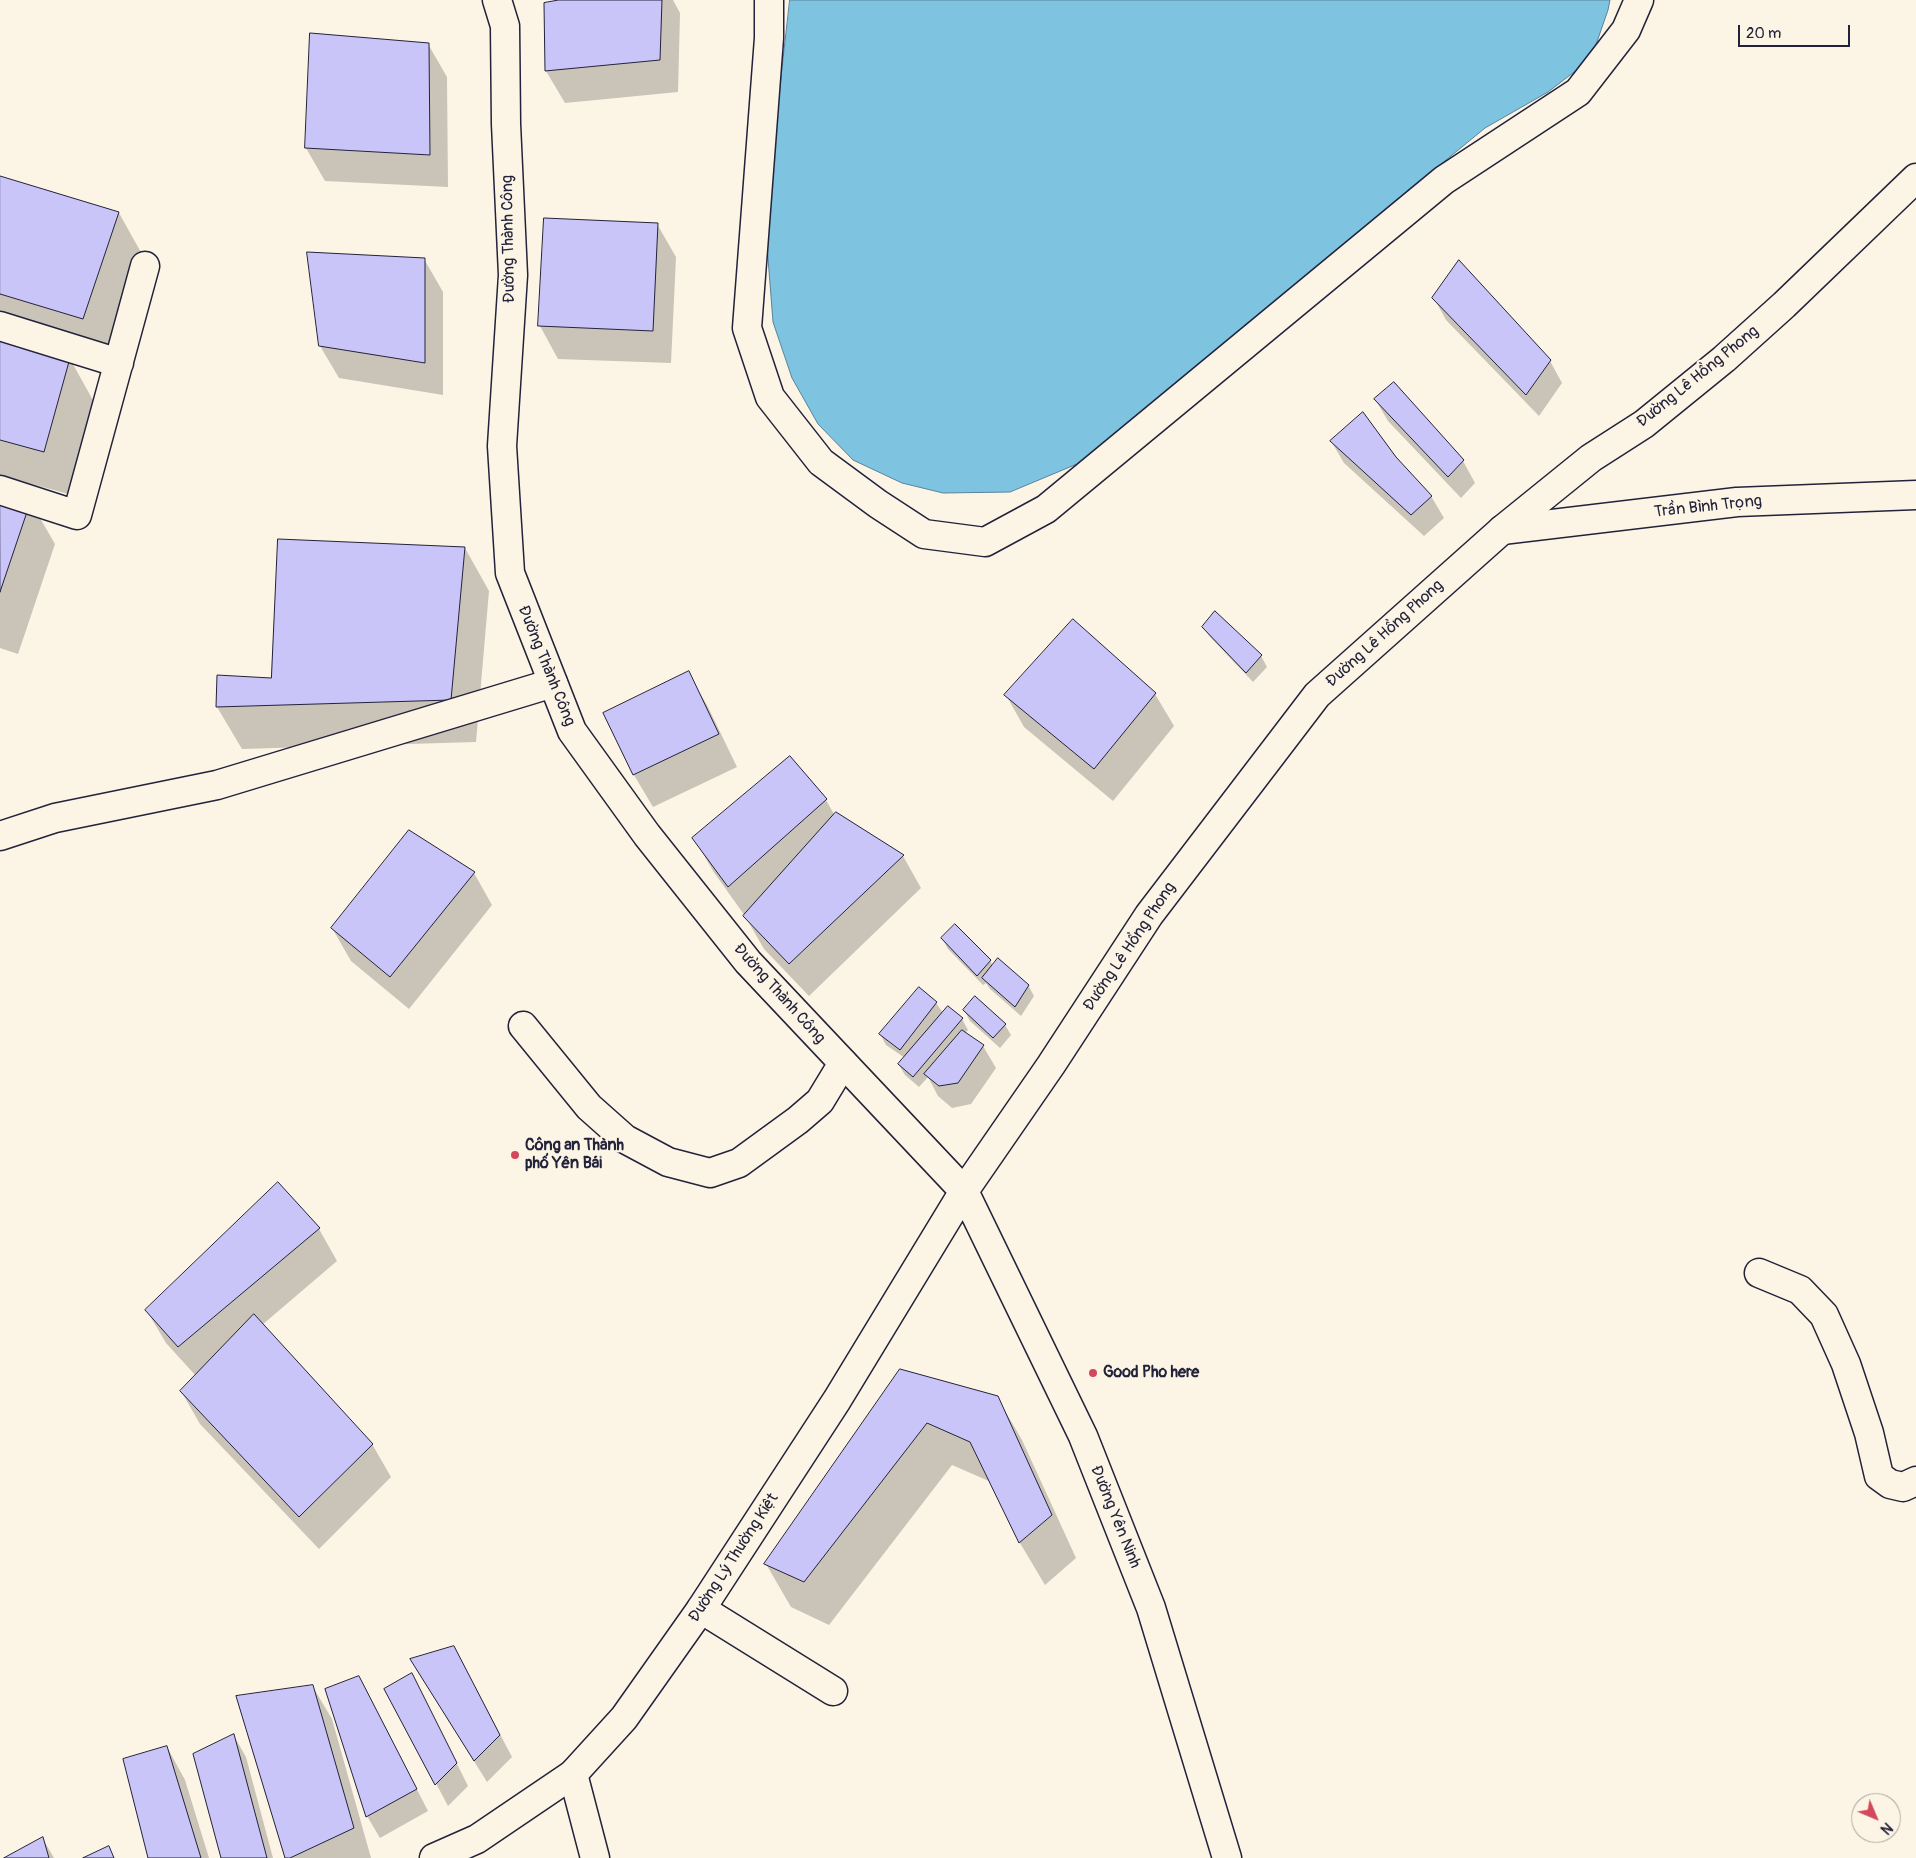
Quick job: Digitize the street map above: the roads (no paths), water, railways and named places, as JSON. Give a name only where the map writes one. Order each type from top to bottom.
[{"type":"main road","name":"Đường Thành Công","points":[[496,0],[505,26],[506,124],[513,276],[502,446],[510,574],[572,731],[647,836],[748,962],[964,1191]]},
{"type":"main road","points":[[769,0],[770,38],[747,328],[770,396],[821,462],[878,504],[924,534],[985,542],[1046,509],[1444,180],[1578,92],[1626,30],[1638,0]]},
{"type":"main road","name":"Đường Lê Hồng Phong","points":[[964,1191],[1051,1065],[1149,915],[1317,695],[1502,530],[1591,458],[1644,424],[1724,359],[1784,305],[1916,178]]},
{"type":"main road","points":[[0,490],[78,515],[145,266]]},
{"type":"main road","points":[[0,326],[119,363]]},
{"type":"main road","name":"Trần Bình Trọng","points":[[1502,530],[1738,502],[1916,495]]},
{"type":"main road","points":[[0,836],[55,818],[217,785],[553,683]]},
{"type":"main road","points":[[524,1026],[589,1107],[625,1139],[668,1162],[710,1173],[739,1163],[798,1120],[820,1101],[843,1064]]},
{"type":"main road","name":"Đường Lý Thường Kiệt","points":[[434,1858],[477,1839],[573,1774],[624,1718],[701,1609],[837,1400],[964,1191]]},
{"type":"main road","name":"Đường Yên Ninh","points":[[964,1191],[1083,1436],[1151,1608],[1227,1858]]},
{"type":"main road","points":[[1758,1273],[1800,1290],[1824,1316],[1846,1364],[1869,1433],[1880,1476],[1890,1484],[1903,1487],[1916,1481]]},
{"type":"main road","points":[[701,1609],[833,1691]]},
{"type":"main road","points":[[573,1774],[595,1858]]},
{"type":"water","points":[[790,0],[1610,0],[1591,59],[1548,92],[1485,128],[1356,234],[1159,403],[1077,464],[1010,492],[943,493],[902,483],[853,460],[818,424],[792,378],[773,322],[767,245],[779,95]]},
{"type":"place","name":"Công an Thành phố Yên Bái","points":[[515,1155]]},
{"type":"place","name":"Good Pho here","points":[[1093,1373]]}]
